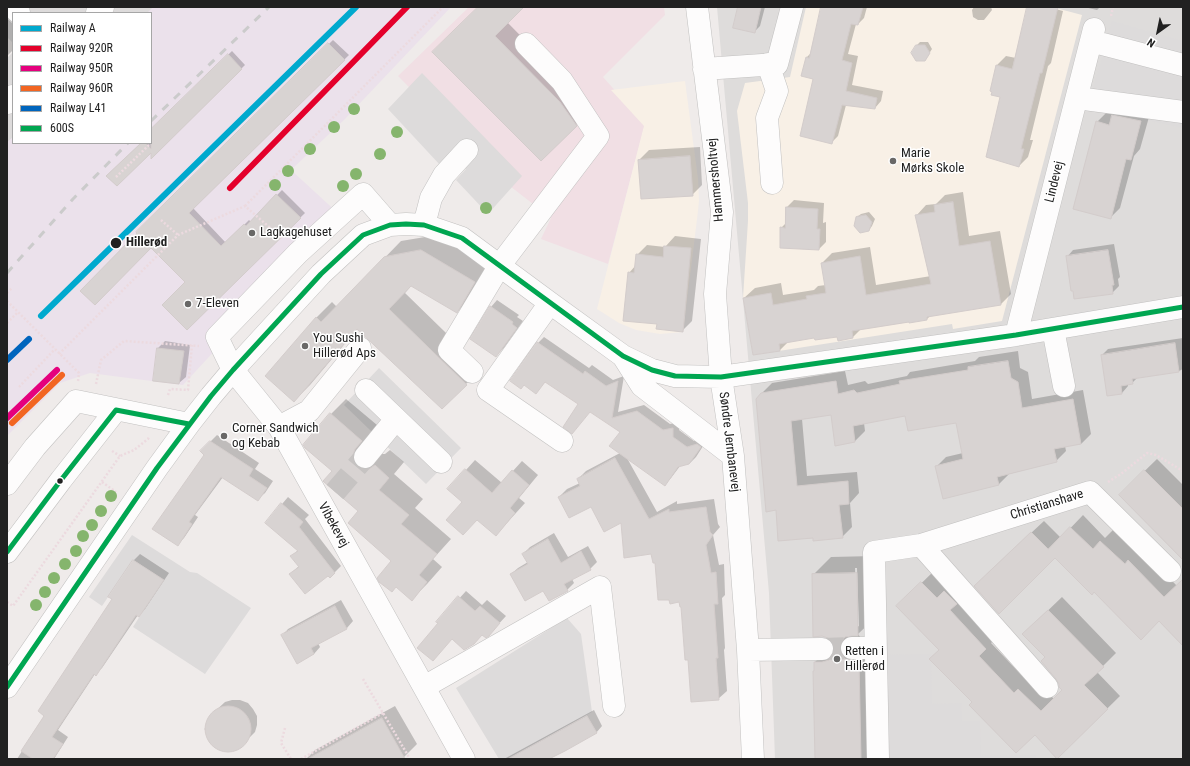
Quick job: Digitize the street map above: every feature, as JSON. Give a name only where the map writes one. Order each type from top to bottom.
[{"type":"street","name":"Hammersholtvej","points":[[697,7],[722,212],[715,294],[721,377]]},
{"type":"street","points":[[704,69],[777,64],[792,7]]},
{"type":"street","name":"Lindevej","points":[[1016,335],[1093,35],[1183,66]]},
{"type":"street","points":[[472,372],[449,350],[500,265],[598,136],[562,80],[526,44]]},
{"type":"street","points":[[768,64],[777,91],[767,118],[772,183]]},
{"type":"street","points":[[1077,98],[1183,112]]},
{"type":"street","points":[[424,224],[431,198],[444,175],[467,150]]},
{"type":"street","points":[[217,337],[298,254],[363,194],[390,225]]},
{"type":"street","name":"Søndre Jernbanevej","points":[[7,687],[189,424],[233,370],[321,274],[363,235],[390,225],[424,224],[462,238],[623,356],[652,370],[675,376],[721,377],[733,456],[748,650],[753,759]]},
{"type":"street","points":[[550,303],[488,390],[562,441]]},
{"type":"street","points":[[721,377],[1016,335],[1183,307]]},
{"type":"street","points":[[1053,329],[1064,386]]},
{"type":"street","name":"Vibekevej","points":[[217,337],[233,370],[279,427],[328,497],[404,653],[464,759]]},
{"type":"street","points":[[279,427],[309,411],[360,348]]},
{"type":"street","points":[[623,356],[642,386],[733,456]]},
{"type":"street","points":[[366,390],[441,462]]},
{"type":"street","points":[[7,484],[36,447],[76,401],[189,424]]},
{"type":"street","points":[[7,552],[116,410]]},
{"type":"street","points":[[365,457],[396,419]]},
{"type":"street","name":"Christianshave","points":[[878,759],[874,552],[921,545],[1090,492],[1170,571]]},
{"type":"street","points":[[921,545],[1047,687]]},
{"type":"street","points":[[424,687],[600,587],[614,706]]},
{"type":"street","points":[[852,648],[875,648]]},
{"type":"street","points":[[748,650],[822,649]]},
{"type":"path","points":[[59,354],[178,235],[244,206],[443,7]]},
{"type":"path","points":[[116,177],[149,145]]},
{"type":"path","points":[[244,206],[255,214]]},
{"type":"path","points":[[161,220],[178,235]]},
{"type":"path","points":[[7,293],[12,288]]},
{"type":"path","points":[[7,301],[59,354],[80,373],[78,384]]},
{"type":"path","points":[[7,323],[18,312]]},
{"type":"path","points":[[92,404],[101,360],[124,341],[199,346],[217,337]]},
{"type":"path","points":[[168,395],[170,389],[188,390],[192,345]]},
{"type":"path","points":[[18,387],[55,349]]},
{"type":"path","points":[[7,602],[13,606],[120,456],[134,450],[148,439],[150,434]]},
{"type":"path","points":[[112,451],[120,456]]},
{"type":"path","points":[[1090,492],[1121,474],[1147,452],[1156,455],[1183,471]]},
{"type":"path","points":[[363,679],[410,759]]},
{"type":"path","points":[[301,759],[382,713]]},
{"type":"path","points":[[285,728],[281,743],[291,759]]},
{"type":"shaded area","points":[[7,7],[153,7],[148,12],[12,12],[12,42],[7,37]]},
{"type":"shaded area","points":[[146,7],[451,7],[345,119],[291,170],[340,215],[183,385],[90,373],[60,383],[7,436],[7,139],[12,134],[12,144],[152,144],[152,12],[141,12]]},
{"type":"shaded area","points":[[469,7],[664,7],[665,15],[603,77],[645,124],[608,264],[541,239],[551,218],[497,176],[398,76]]},
{"type":"shaded area","points":[[717,7],[1183,7],[1183,759],[775,759],[769,593]]},
{"type":"shaded area","name":"Marie Mørks Skole","points":[[806,7],[1052,7],[1082,15],[1002,321],[953,329],[952,324],[753,355],[743,298],[748,203],[737,111],[745,83],[790,77]]},
{"type":"shaded area","points":[[1112,21],[1183,41],[1183,128],[1088,108]]},
{"type":"shaded area","points":[[12,53],[12,138],[7,142],[7,58]]},
{"type":"shaded area","points":[[422,73],[522,176],[488,214],[456,180],[466,169],[451,154],[440,165],[388,109]]},
{"type":"shaded area","points":[[685,81],[698,179],[698,211],[683,332],[660,334],[636,330],[619,323],[597,309],[644,126],[611,90]]},
{"type":"shaded area","points":[[379,368],[461,448],[426,484],[344,405]]},
{"type":"shaded area","points":[[132,535],[190,572],[197,573],[251,608],[205,674],[133,627],[163,580],[133,560],[102,606],[89,597]]},
{"type":"shaded area","points":[[567,618],[581,634],[592,712],[509,759],[499,759],[456,688]]},
{"type":"shaded area","points":[[931,654],[932,704],[961,703],[962,721],[980,721],[981,756],[1036,755],[1036,759],[869,759],[866,655]]},
{"type":"building","points":[[478,7],[524,7],[495,36],[560,102],[577,126],[541,161],[432,52]]},
{"type":"building","points":[[738,7],[761,7],[755,33],[733,28]]},
{"type":"building","points":[[821,7],[863,7],[858,25],[851,24],[842,60],[852,63],[846,91],[877,98],[875,109],[842,105],[832,144],[800,136],[813,79],[801,76],[806,57],[809,58]]},
{"type":"building","points":[[1027,7],[1058,7],[1021,149],[1024,149],[1019,167],[986,157],[1000,97],[991,95],[992,92],[990,91],[996,65],[1012,69]]},
{"type":"building","points":[[328,43],[345,60],[189,213],[221,246],[244,224],[246,226],[276,194],[301,218],[187,330],[162,305],[185,282],[151,248],[95,305],[80,291],[137,233],[136,232]]},
{"type":"building","points":[[916,45],[925,45],[930,53],[925,61],[916,61],[911,53]]},
{"type":"building","points":[[228,54],[242,69],[151,159],[151,153],[117,186],[106,176],[140,144],[146,144],[151,149],[152,128]]},
{"type":"building","points":[[1112,115],[1141,121],[1131,160],[1126,159],[1111,219],[1073,209],[1096,121],[1109,125]]},
{"type":"building","points":[[690,156],[693,196],[641,199],[638,160]]},
{"type":"building","points":[[953,202],[959,246],[990,241],[1001,305],[927,317],[927,320],[852,331],[853,338],[838,341],[837,337],[815,340],[814,338],[779,344],[780,351],[753,355],[743,298],[771,293],[773,305],[807,299],[806,296],[826,293],[821,263],[860,256],[866,295],[931,284],[915,215],[935,212],[934,205]]},
{"type":"building","points":[[786,207],[818,209],[817,229],[820,229],[819,250],[780,248],[780,227],[785,228]]},
{"type":"building","points":[[866,215],[872,222],[869,231],[860,233],[854,226],[856,217]]},
{"type":"building","points":[[664,246],[691,248],[683,332],[656,329],[657,324],[623,321],[628,272],[634,273],[636,254],[663,257]]},
{"type":"building","points":[[421,250],[475,282],[457,313],[411,286],[389,309],[467,385],[442,409],[357,329],[294,402],[265,376],[316,317],[321,322],[384,257]]},
{"type":"building","points":[[1108,250],[1114,285],[1112,285],[1113,294],[1074,299],[1073,291],[1071,291],[1066,256]]},
{"type":"building","points":[[490,306],[513,322],[512,324],[517,328],[496,357],[470,339]]},
{"type":"building","points":[[537,342],[583,374],[585,371],[606,386],[618,381],[612,418],[637,411],[663,430],[673,428],[673,437],[687,447],[697,444],[701,447],[689,464],[678,467],[665,486],[609,446],[620,432],[590,412],[572,434],[563,427],[578,404],[545,382],[536,394],[524,385],[521,389],[510,381]]},
{"type":"building","points":[[1175,343],[1179,372],[1132,379],[1133,384],[1121,386],[1122,394],[1107,396],[1101,355]]},
{"type":"building","points":[[157,348],[184,351],[179,384],[153,381]]},
{"type":"building","points":[[1008,361],[1011,378],[1018,382],[1022,408],[1073,399],[1081,444],[1054,449],[1057,462],[997,477],[999,485],[943,499],[935,466],[963,459],[956,423],[908,431],[905,416],[853,426],[855,442],[835,446],[831,415],[791,421],[797,486],[848,481],[849,504],[839,505],[843,538],[813,541],[813,538],[778,541],[776,510],[766,512],[756,399],[761,393],[836,381],[838,394],[854,390],[857,393],[900,384],[899,381],[968,370],[968,367]]},
{"type":"building","points":[[330,413],[362,441],[355,449],[353,461],[357,466],[363,469],[369,469],[375,465],[389,478],[379,490],[409,515],[401,524],[437,554],[419,575],[427,582],[412,601],[396,587],[392,592],[379,582],[377,578],[391,561],[348,523],[358,511],[323,481],[332,471],[303,445]]},
{"type":"building","points":[[210,441],[253,469],[249,476],[267,488],[258,501],[221,477],[189,522],[192,524],[178,546],[152,529],[204,455],[200,451]]},
{"type":"building","points":[[615,458],[649,519],[669,509],[669,512],[706,507],[710,532],[713,535],[706,545],[711,573],[716,572],[718,604],[714,604],[719,700],[691,702],[688,660],[685,660],[681,607],[679,602],[670,604],[669,600],[658,600],[655,563],[653,563],[651,554],[624,558],[621,523],[604,532],[591,507],[569,518],[558,497],[580,486],[577,479]]},
{"type":"building","points":[[465,469],[492,493],[512,470],[529,485],[510,508],[515,513],[496,536],[477,520],[463,535],[446,520],[462,502],[447,489]]},
{"type":"building","points":[[1144,470],[1183,509],[1183,560],[1119,495]]},
{"type":"building","points":[[281,503],[303,522],[299,527],[335,573],[330,578],[328,576],[305,594],[289,574],[299,567],[290,556],[298,551],[265,523]]},
{"type":"building","points":[[1070,527],[1093,549],[1100,541],[1125,564],[1128,560],[1164,597],[1183,579],[1183,646],[1159,621],[1141,640],[1094,592],[1092,595],[1055,558],[999,614],[974,586],[1031,532],[1048,549]]},
{"type":"building","points":[[548,539],[561,563],[581,551],[591,570],[564,584],[568,591],[549,601],[543,591],[525,601],[510,574],[528,564],[522,554]]},
{"type":"building","points":[[133,560],[164,580],[139,617],[136,615],[96,676],[94,674],[52,737],[63,744],[53,759],[33,759],[21,751],[44,716],[38,711],[112,599],[108,597]]},
{"type":"building","name":"Retten i Hillerød","points":[[857,573],[858,636],[845,637],[841,642],[840,648],[841,654],[845,659],[859,660],[861,759],[815,759],[814,662],[829,660],[833,655],[834,648],[832,642],[828,638],[822,636],[813,637],[812,574]]},
{"type":"building","points":[[921,582],[937,598],[944,591],[957,604],[950,610],[986,649],[979,656],[1014,693],[1018,689],[1041,711],[1062,690],[1056,679],[1041,661],[1045,657],[1022,634],[1048,610],[1104,667],[1084,685],[1108,709],[1057,759],[1035,735],[1016,753],[969,705],[972,702],[929,659],[939,650],[896,606]]},
{"type":"building","points":[[458,596],[475,611],[480,606],[500,623],[489,636],[486,638],[482,635],[474,644],[464,650],[452,639],[433,661],[417,648]]},
{"type":"building","points":[[335,606],[347,629],[311,648],[314,654],[297,664],[281,635]]},
{"type":"building","points":[[228,706],[241,710],[247,716],[251,729],[247,742],[241,748],[228,752],[215,748],[209,742],[205,729],[209,716],[215,710]]},
{"type":"building","points":[[587,716],[597,733],[565,751],[549,759],[508,759]]},
{"type":"building","points":[[382,718],[405,759],[308,759]]},
{"type":"tunnel","points":[[335,492],[365,457]]},
{"type":"tunnel","points":[[822,649],[852,648]]},
{"type":"railway","points":[[152,120],[269,7]]},
{"type":"railway","points":[[7,273],[73,199],[127,144]]},
{"type":"rail line","name":"A","points":[[41,316],[356,7]]},
{"type":"rail line","name":"920R","points":[[230,188],[407,7]]},
{"type":"rail line","name":"L41","points":[[7,360],[29,339]]},
{"type":"rail line","name":"950R","points":[[7,418],[57,370]]},
{"type":"rail line","name":"960R","points":[[12,423],[62,375]]},
{"type":"transit line","name":"600S","points":[[7,687],[157,468],[211,396],[321,274],[363,235],[390,225],[424,225],[462,238],[623,356],[652,370],[675,376],[721,377],[1016,335],[1183,307]]},
{"type":"transit line","name":"600S","points":[[7,552],[116,410],[189,424]]},
{"type":"place","name":"Marie Mørks Skole","points":[[893,161]]},
{"type":"place","name":"Lagkagehuset","points":[[252,233]]},
{"type":"place","name":"Hillerød","points":[[116,243]]},
{"type":"place","name":"7-Eleven","points":[[188,304]]},
{"type":"place","name":"You Sushi Hillerød Aps","points":[[305,346]]},
{"type":"place","name":"Corner Sandwich og Kebab","points":[[224,436]]},
{"type":"place","name":"Retten i Hillerød","points":[[837,659]]}]
